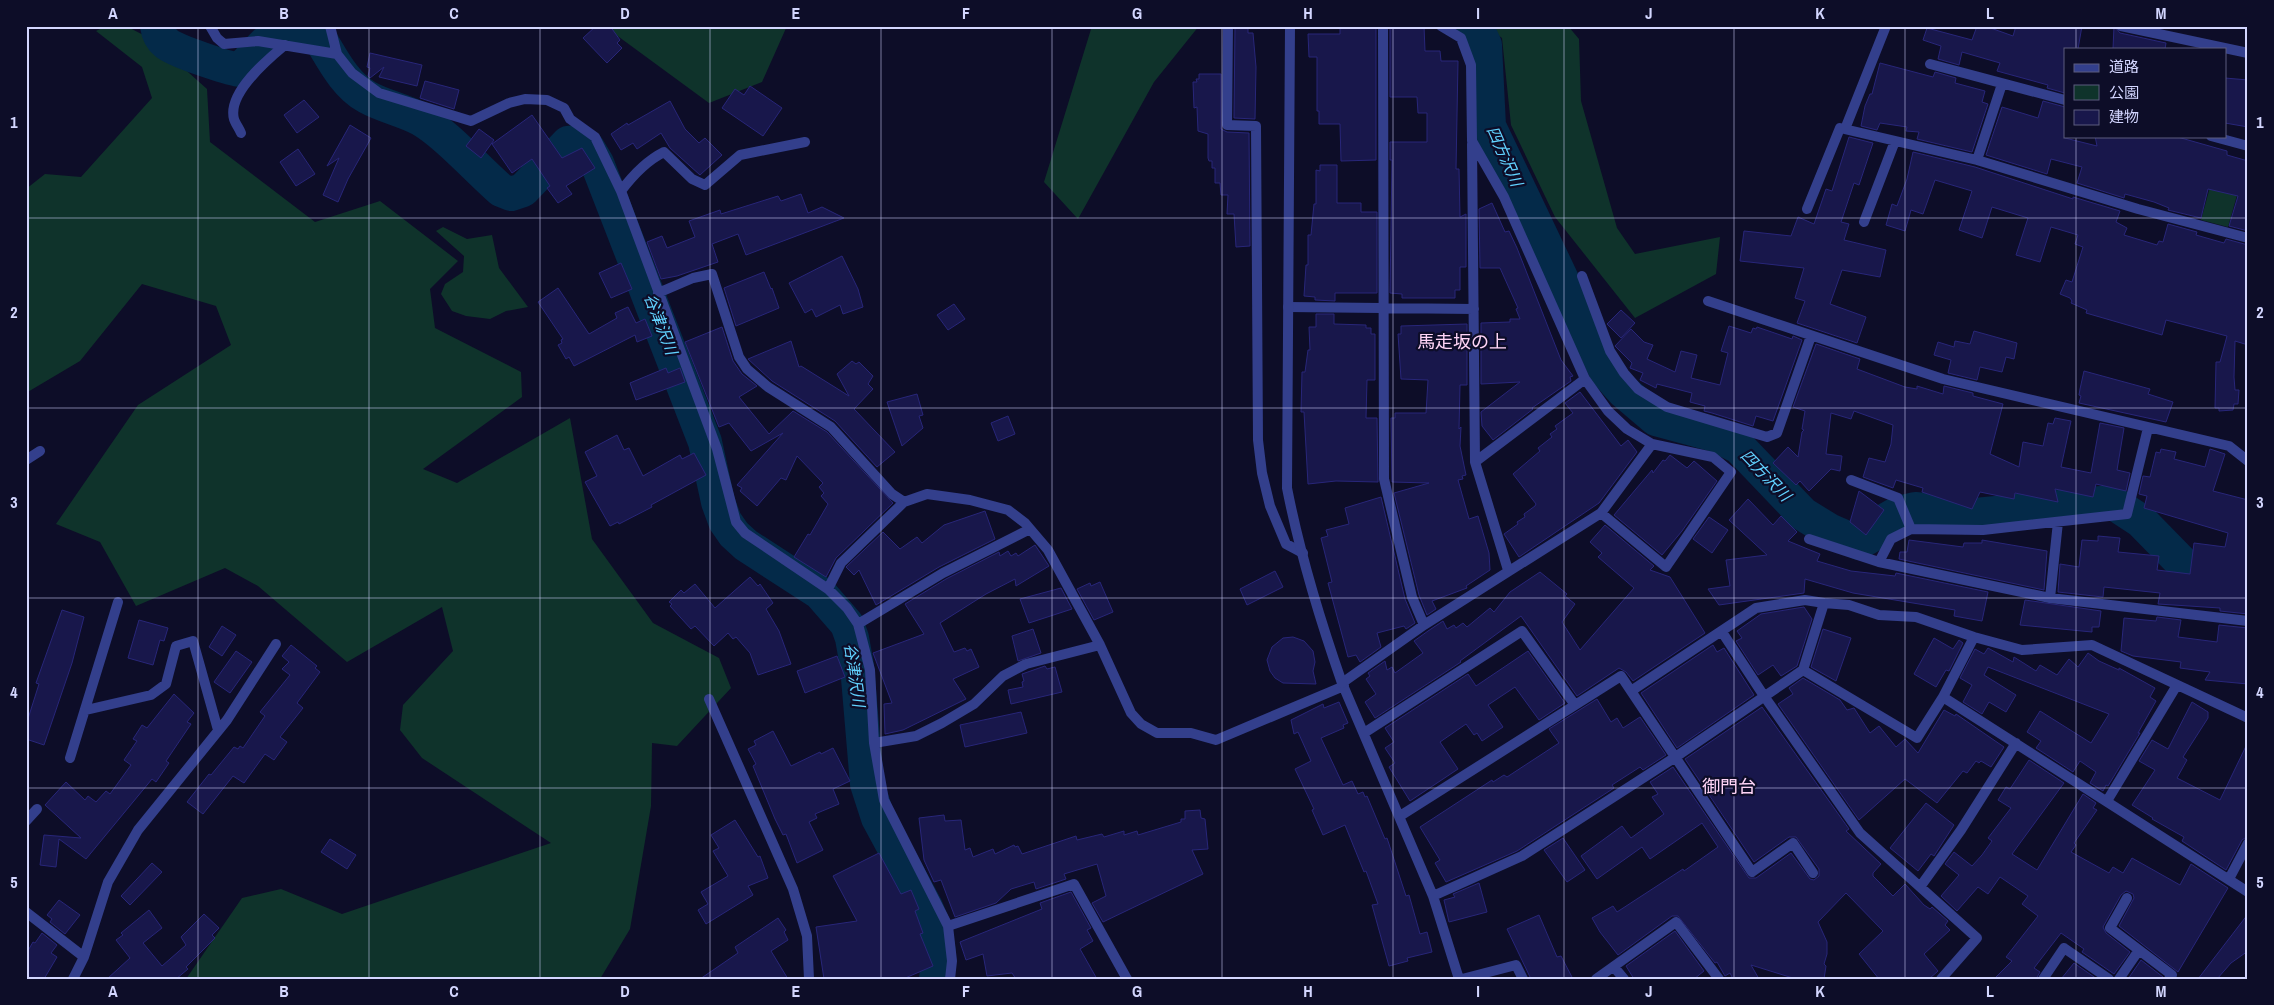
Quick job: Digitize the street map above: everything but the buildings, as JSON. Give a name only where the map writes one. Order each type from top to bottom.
[{"type":"street","points":[[210,26],[217,38],[224,44],[258,41],[337,54]]},
{"type":"street","points":[[330,26],[337,54],[352,73],[380,93],[471,121],[509,103],[525,98],[547,100],[564,108],[570,119],[595,137],[620,191],[717,449],[736,522],[745,533],[828,589],[847,608],[858,624],[870,670],[874,743],[884,800],[948,926],[952,961],[950,979]]},
{"type":"street","points":[[1228,26],[1227,124],[1256,126],[1258,440],[1262,474],[1270,506],[1286,544],[1303,553]]},
{"type":"street","points":[[1290,26],[1287,488],[1327,640],[1343,684],[1432,896],[1461,979],[1516,966],[1523,979]]},
{"type":"street","points":[[1384,26],[1384,480],[1412,597],[1424,625]]},
{"type":"street","points":[[1441,26],[1460,38],[1470,65],[1475,462],[1508,570]]},
{"type":"street","points":[[1845,129],[1886,26]]},
{"type":"street","points":[[2121,26],[2224,48]]},
{"type":"street","points":[[241,133],[233,118],[235,101],[250,78],[286,45]]},
{"type":"street","points":[[2226,48],[2248,53]]},
{"type":"street","points":[[1930,64],[2064,100]]},
{"type":"street","points":[[1977,160],[2002,84]]},
{"type":"street","points":[[1807,209],[1840,128],[1977,160],[2138,209],[2248,238]]},
{"type":"street","points":[[2218,138],[2248,146]]},
{"type":"street","points":[[1472,141],[1504,197],[1585,379],[1608,411],[1627,429],[1652,444],[1713,457],[1731,472],[1666,567],[1600,513]]},
{"type":"street","points":[[1864,222],[1895,141]]},
{"type":"street","points":[[620,191],[635,173],[654,157],[664,152],[692,179],[704,185],[740,155],[804,142]]},
{"type":"street","points":[[658,293],[693,278],[712,274],[739,357],[747,369],[768,387],[831,427],[892,494],[904,502]]},
{"type":"street","points":[[1582,276],[1610,350],[1624,373],[1638,389],[1667,407],[1767,437],[1777,432],[1811,336]]},
{"type":"street","points":[[1708,301],[1943,379],[2229,446],[2248,461]]},
{"type":"street","points":[[1288,307],[1474,309]]},
{"type":"street","points":[[1475,462],[1585,379]]},
{"type":"street","points":[[1879,562],[1891,539],[1911,529],[1983,530],[2127,514],[2148,428]]},
{"type":"street","points":[[828,589],[841,563],[904,502],[927,494],[970,500],[1008,510],[1030,529],[1048,550],[1100,645],[1131,712],[1141,724],[1157,734],[1191,733],[1216,740],[1343,684],[1424,625],[1600,513],[1652,444]]},
{"type":"street","points":[[26,460],[40,451]]},
{"type":"street","points":[[1851,480],[1898,498],[1911,529]]},
{"type":"street","points":[[2050,598],[2058,522]]},
{"type":"street","points":[[858,624],[943,574],[1030,529]]},
{"type":"street","points":[[1809,539],[1879,562],[2050,598],[2248,621]]},
{"type":"street","points":[[1631,691],[1756,608],[1805,600],[1824,604],[1849,605],[1879,615],[1916,617],[1974,637],[2022,650],[2092,645],[2248,718]]},
{"type":"street","points":[[70,758],[118,602]]},
{"type":"street","points":[[1432,896],[1522,856],[1674,758],[1803,670],[1824,604]]},
{"type":"street","points":[[1364,733],[1522,631],[1575,705]]},
{"type":"street","points":[[1722,632],[1764,696],[1860,833],[1976,938],[1941,979]]},
{"type":"street","points":[[1803,670],[1917,738],[1943,697],[1974,637]]},
{"type":"street","points":[[86,710],[151,695],[166,684],[176,646],[193,641],[218,730]]},
{"type":"street","points":[[72,979],[84,957],[108,882],[138,830],[218,730],[276,644]]},
{"type":"street","points":[[874,743],[916,736],[942,723],[974,704],[1004,676],[1026,664],[1100,645]]},
{"type":"street","points":[[1400,816],[1621,676],[1674,758],[1752,872],[1794,844],[1813,873]]},
{"type":"street","points":[[2107,801],[2177,685]]},
{"type":"street","points":[[1943,697],[2248,892]]},
{"type":"street","points":[[709,699],[793,889],[807,936],[809,979]]},
{"type":"street","points":[[1920,887],[1961,830],[2016,743]]},
{"type":"street","points":[[26,820],[37,809]]},
{"type":"street","points":[[2228,879],[2248,843]]},
{"type":"street","points":[[948,926],[1074,884],[1127,979]]},
{"type":"street","points":[[2127,898],[2110,928],[2172,975],[2169,979]]},
{"type":"street","points":[[26,912],[84,957]]},
{"type":"street","points":[[1596,979],[1676,922],[1719,979]]},
{"type":"street","points":[[2043,979],[2064,948],[2109,979]]},
{"type":"street","points":[[2119,979],[2139,950]]},
{"type":"street","points":[[1614,967],[1624,979]]},
{"type":"green space","points":[[106,26],[126,26],[151,39],[207,89],[210,142],[315,222],[380,201],[458,261],[430,289],[435,328],[521,372],[522,397],[423,469],[457,483],[570,418],[592,539],[653,623],[719,658],[731,688],[677,746],[652,743],[651,806],[630,929],[600,979],[186,979],[242,898],[281,889],[342,914],[551,843],[422,758],[400,730],[403,705],[453,651],[442,607],[347,662],[258,586],[225,568],[136,606],[100,542],[56,524],[138,405],[231,345],[216,306],[142,284],[80,361],[26,393],[26,189],[45,174],[81,177],[152,98],[142,67],[96,31]]},
{"type":"green space","points":[[604,26],[787,26],[762,82],[709,103]]},
{"type":"green space","points":[[1092,26],[1199,26],[1154,82],[1078,219],[1044,182]]},
{"type":"green space","points":[[1486,26],[1568,26],[1579,39],[1581,101],[1617,228],[1635,254],[1720,237],[1716,274],[1635,318],[1555,217],[1511,125],[1502,38]]},
{"type":"green space","points":[[2212,180],[2239,188],[2228,227],[2201,220]]},
{"type":"green space","points":[[443,227],[467,239],[492,235],[499,268],[528,307],[506,311],[490,319],[466,316],[452,311],[441,294],[445,284],[463,272],[464,256],[436,231]]},
{"type":"waterway","name":"谷津沢川","points":[[157,26],[161,37],[171,46],[202,59],[240,70],[264,44],[281,32],[291,29],[315,31],[337,67],[358,91],[373,100],[430,125],[451,142],[501,190],[511,194],[523,190],[568,143],[577,142],[588,148],[597,163],[705,442],[718,502],[725,521],[734,534],[746,545],[820,593],[847,624],[852,638],[857,666],[867,784],[878,818],[926,907],[935,929],[939,953],[936,979]]},
{"type":"waterway","name":"谷津沢川","points":[[315,26],[315,31]]},
{"type":"waterway","name":"四方沢川","points":[[1473,26],[1478,30],[1485,45],[1489,126],[1606,372],[1623,391],[1656,419],[1715,435],[1739,447],[1803,514],[1829,530],[1859,543],[1869,537],[1884,521],[1898,513],[1915,509],[1975,515],[2112,502],[2141,521],[2186,567],[2236,568]]},
{"type":"district","name":"馬走坂の上","points":[[1462,342]]},
{"type":"district","name":"御門台","points":[[1729,787]]}]
